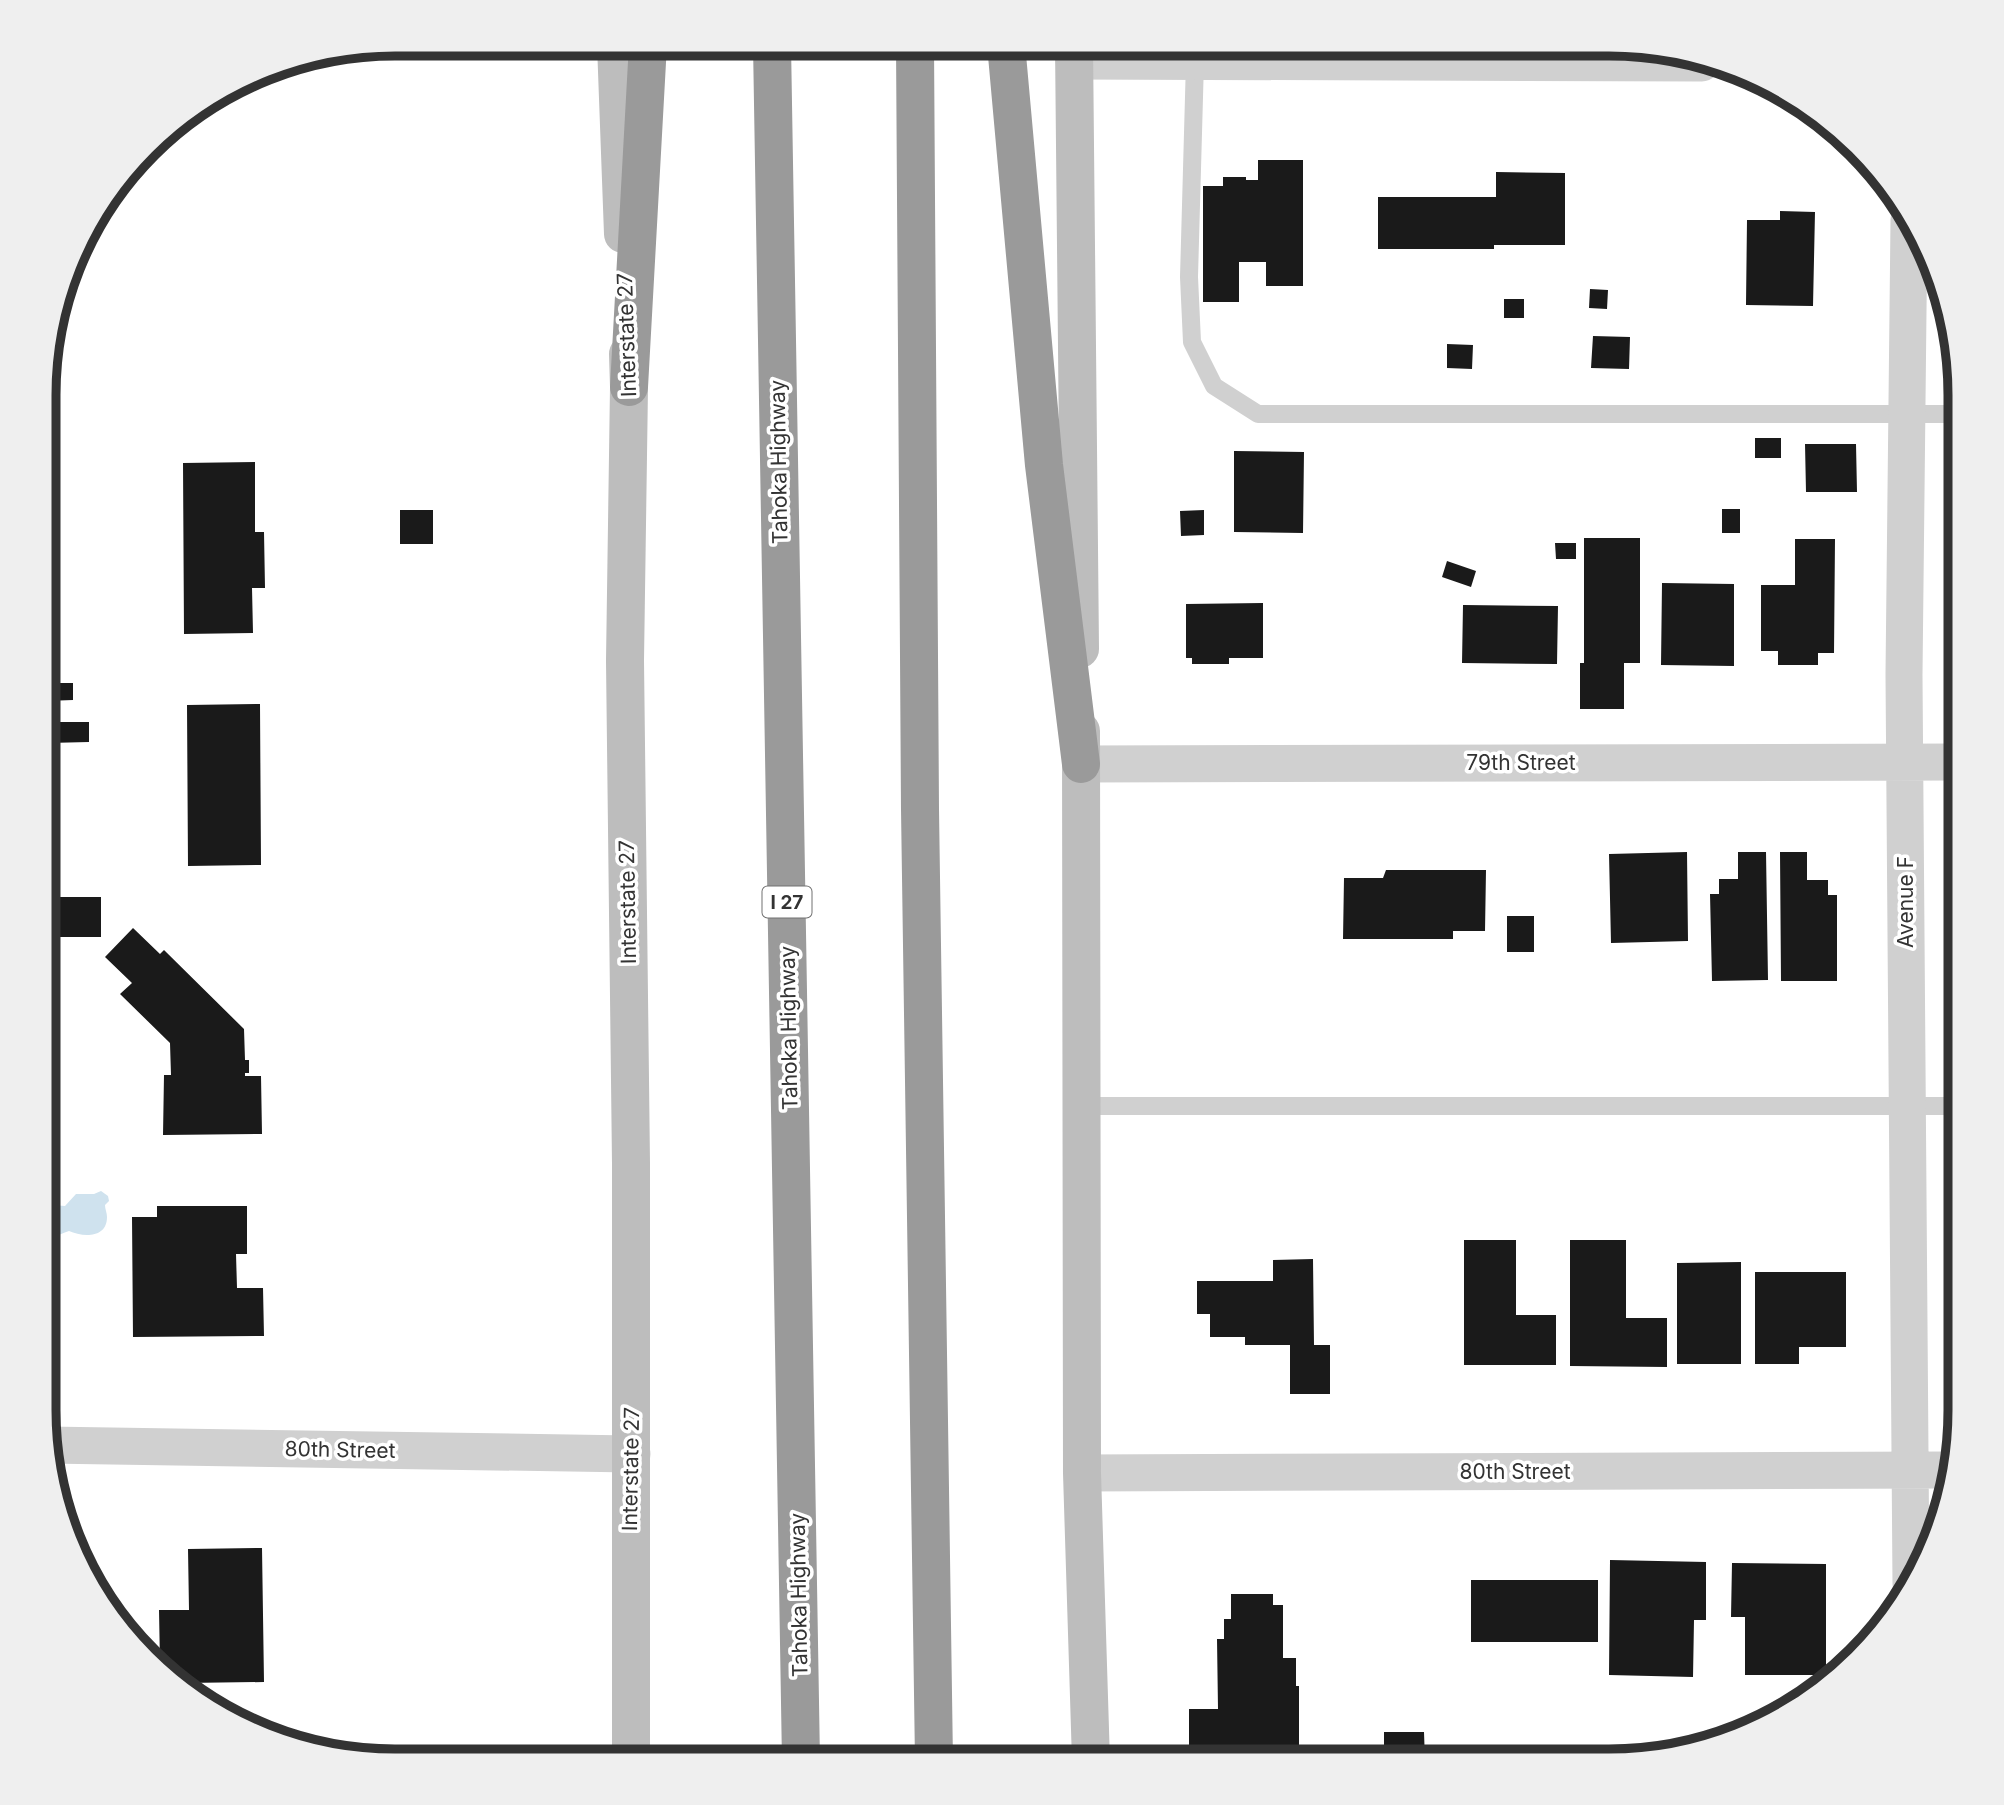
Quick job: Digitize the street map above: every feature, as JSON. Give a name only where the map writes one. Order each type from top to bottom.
[{"type":"highway","points":[[629,387],[647,56]]},
{"type":"highway","name":"Tahoka Highway","points":[[772,56],[801,1749]]},
{"type":"highway","points":[[915,56],[920,809],[934,1749]]},
{"type":"highway","points":[[1007,56],[1044,466],[1081,764]]},
{"type":"main road","name":"Interstate 27","points":[[616,56],[629,387],[625,661],[632,1454],[629,1525],[631,1749]]},
{"type":"main road","points":[[1074,56],[1081,764],[1083,1473],[1091,1749]]},
{"type":"street","points":[[1128,56],[1195,61],[1674,63]]},
{"type":"street","name":"Avenue F","points":[[1909,237],[1904,675],[1911,1564]]},
{"type":"street","name":"79th Street","points":[[1081,764],[1948,762]]},
{"type":"street","name":"80th Street","points":[[58,1445],[632,1454]]},
{"type":"street","name":"80th Street","points":[[1083,1473],[1942,1470]]},
{"type":"lane","points":[[1195,61],[1189,277],[1192,342],[1214,386],[1258,414],[1948,414]]},
{"type":"lane","points":[[1082,1106],[1948,1106]]},
{"type":"water","points":[[101,1191],[108,1196],[109,1201],[105,1205],[106,1224],[103,1229],[87,1235],[69,1231],[56,1235],[56,1205],[65,1206],[76,1194],[94,1194]]},
{"type":"building","points":[[1258,160],[1303,160],[1303,286],[1266,286],[1266,262],[1239,262],[1239,302],[1203,302],[1203,186],[1223,186],[1223,177],[1258,180]]},
{"type":"building","points":[[1496,172],[1565,173],[1565,245],[1494,245],[1494,249],[1378,249],[1378,197],[1496,197]]},
{"type":"building","points":[[1780,211],[1815,212],[1813,306],[1746,305],[1747,220],[1780,220]]},
{"type":"building","points":[[1590,289],[1608,290],[1607,309],[1589,308]]},
{"type":"building","points":[[1504,299],[1524,299],[1524,318],[1504,318]]},
{"type":"building","points":[[1593,336],[1630,337],[1629,369],[1591,368]]},
{"type":"building","points":[[1447,344],[1473,345],[1472,369],[1447,368]]},
{"type":"building","points":[[1755,438],[1781,438],[1781,458],[1755,458]]},
{"type":"building","points":[[1805,444],[1856,444],[1857,492],[1806,492]]},
{"type":"building","points":[[1234,451],[1304,452],[1303,533],[1234,532]]},
{"type":"building","points":[[255,462],[255,532],[264,532],[265,588],[252,588],[253,633],[184,634],[183,463]]},
{"type":"building","points":[[1722,509],[1740,509],[1740,533],[1722,533]]},
{"type":"building","points":[[400,510],[433,510],[433,544],[400,544]]},
{"type":"building","points":[[1204,510],[1204,535],[1181,536],[1180,511]]},
{"type":"building","points":[[1584,538],[1640,538],[1640,663],[1624,663],[1624,709],[1580,709],[1580,663],[1584,663]]},
{"type":"building","points":[[1795,539],[1835,539],[1834,653],[1818,653],[1818,665],[1778,665],[1778,651],[1761,651],[1761,585],[1795,585]]},
{"type":"building","points":[[1555,543],[1576,543],[1576,559],[1556,559]]},
{"type":"building","points":[[1447,561],[1476,571],[1471,587],[1442,577]]},
{"type":"building","points":[[1662,583],[1734,584],[1734,666],[1661,665]]},
{"type":"building","points":[[1263,603],[1263,658],[1229,658],[1229,664],[1192,664],[1192,658],[1186,658],[1186,604]]},
{"type":"building","points":[[1463,605],[1558,606],[1557,664],[1462,663]]},
{"type":"building","points":[[56,683],[73,683],[73,700],[56,701]]},
{"type":"building","points":[[260,704],[261,865],[188,866],[187,705]]},
{"type":"building","points":[[56,722],[89,722],[89,742],[56,743]]},
{"type":"building","points":[[1687,852],[1688,941],[1611,943],[1609,854]]},
{"type":"building","points":[[1738,852],[1766,852],[1768,980],[1712,981],[1710,894],[1719,894],[1719,879],[1738,879]]},
{"type":"building","points":[[1780,852],[1807,852],[1807,880],[1828,880],[1828,895],[1837,895],[1837,981],[1781,981]]},
{"type":"building","points":[[1386,870],[1486,870],[1485,931],[1453,931],[1453,939],[1343,939],[1344,878],[1383,878]]},
{"type":"building","points":[[56,897],[101,897],[101,937],[56,937]]},
{"type":"building","points":[[1507,916],[1534,916],[1534,952],[1507,952]]},
{"type":"building","points":[[133,928],[160,954],[164,950],[244,1029],[245,1060],[249,1060],[249,1073],[245,1073],[245,1076],[261,1076],[262,1134],[163,1135],[164,1075],[171,1075],[170,1043],[120,994],[132,983],[105,957]]},
{"type":"building","points":[[157,1206],[247,1206],[247,1254],[236,1254],[237,1288],[263,1288],[264,1336],[133,1337],[132,1217],[157,1217]]},
{"type":"building","points":[[1464,1240],[1516,1240],[1516,1315],[1556,1315],[1556,1365],[1464,1365]]},
{"type":"building","points":[[1570,1240],[1626,1240],[1626,1318],[1667,1318],[1667,1367],[1570,1366]]},
{"type":"building","points":[[1313,1259],[1314,1345],[1330,1345],[1330,1394],[1290,1394],[1290,1345],[1245,1345],[1245,1337],[1210,1337],[1210,1314],[1197,1314],[1197,1281],[1273,1281],[1273,1260]]},
{"type":"building","points":[[1741,1262],[1741,1364],[1677,1364],[1677,1263]]},
{"type":"building","points":[[1755,1272],[1846,1272],[1846,1347],[1799,1347],[1799,1364],[1755,1364]]},
{"type":"building","points":[[262,1548],[264,1682],[193,1683],[160,1655],[159,1610],[189,1610],[188,1549]]},
{"type":"building","points":[[1610,1560],[1706,1562],[1706,1620],[1694,1620],[1693,1677],[1609,1675]]},
{"type":"building","points":[[1732,1563],[1826,1564],[1826,1671],[1821,1675],[1745,1675],[1745,1617],[1731,1617]]},
{"type":"building","points":[[1471,1580],[1598,1580],[1598,1642],[1471,1642]]},
{"type":"building","points":[[1231,1594],[1273,1594],[1273,1605],[1283,1605],[1283,1658],[1296,1658],[1299,1749],[1189,1749],[1189,1709],[1218,1709],[1217,1639],[1224,1639],[1224,1619],[1231,1619]]},
{"type":"building","points":[[1384,1732],[1424,1732],[1425,1749],[1384,1749]]}]
